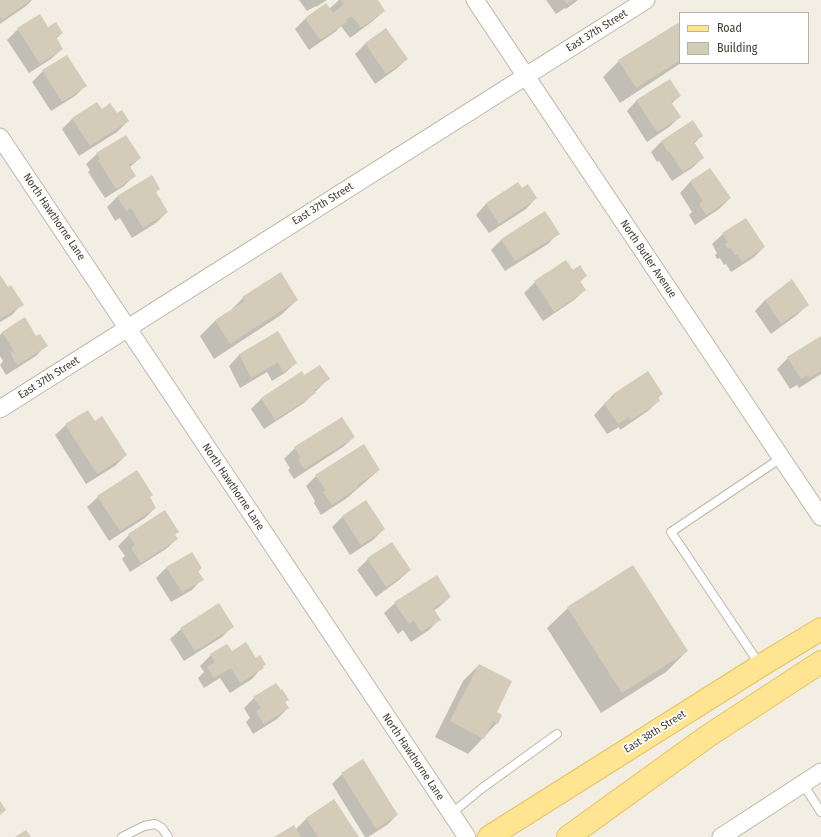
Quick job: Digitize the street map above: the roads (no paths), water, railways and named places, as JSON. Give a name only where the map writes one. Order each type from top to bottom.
[{"type":"main road","name":"East 38th Street","points":[[489,837],[821,629]]},
{"type":"main road","points":[[568,837],[708,736],[821,662]]},
{"type":"street","name":"North Butler Avenue","points":[[475,0],[821,517]]},
{"type":"street","name":"East 37th Street","points":[[0,409],[646,0]]},
{"type":"street","name":"North Hawthorne Lane","points":[[0,137],[467,837]]},
{"type":"street","points":[[721,837],[821,772]]},
{"type":"lane","points":[[760,666],[671,532],[781,458]]},
{"type":"lane","points":[[451,814],[481,789],[557,734]]},
{"type":"lane","points":[[803,784],[821,812]]},
{"type":"lane","points":[[122,837],[144,826],[155,824],[162,828],[168,837]]}]
